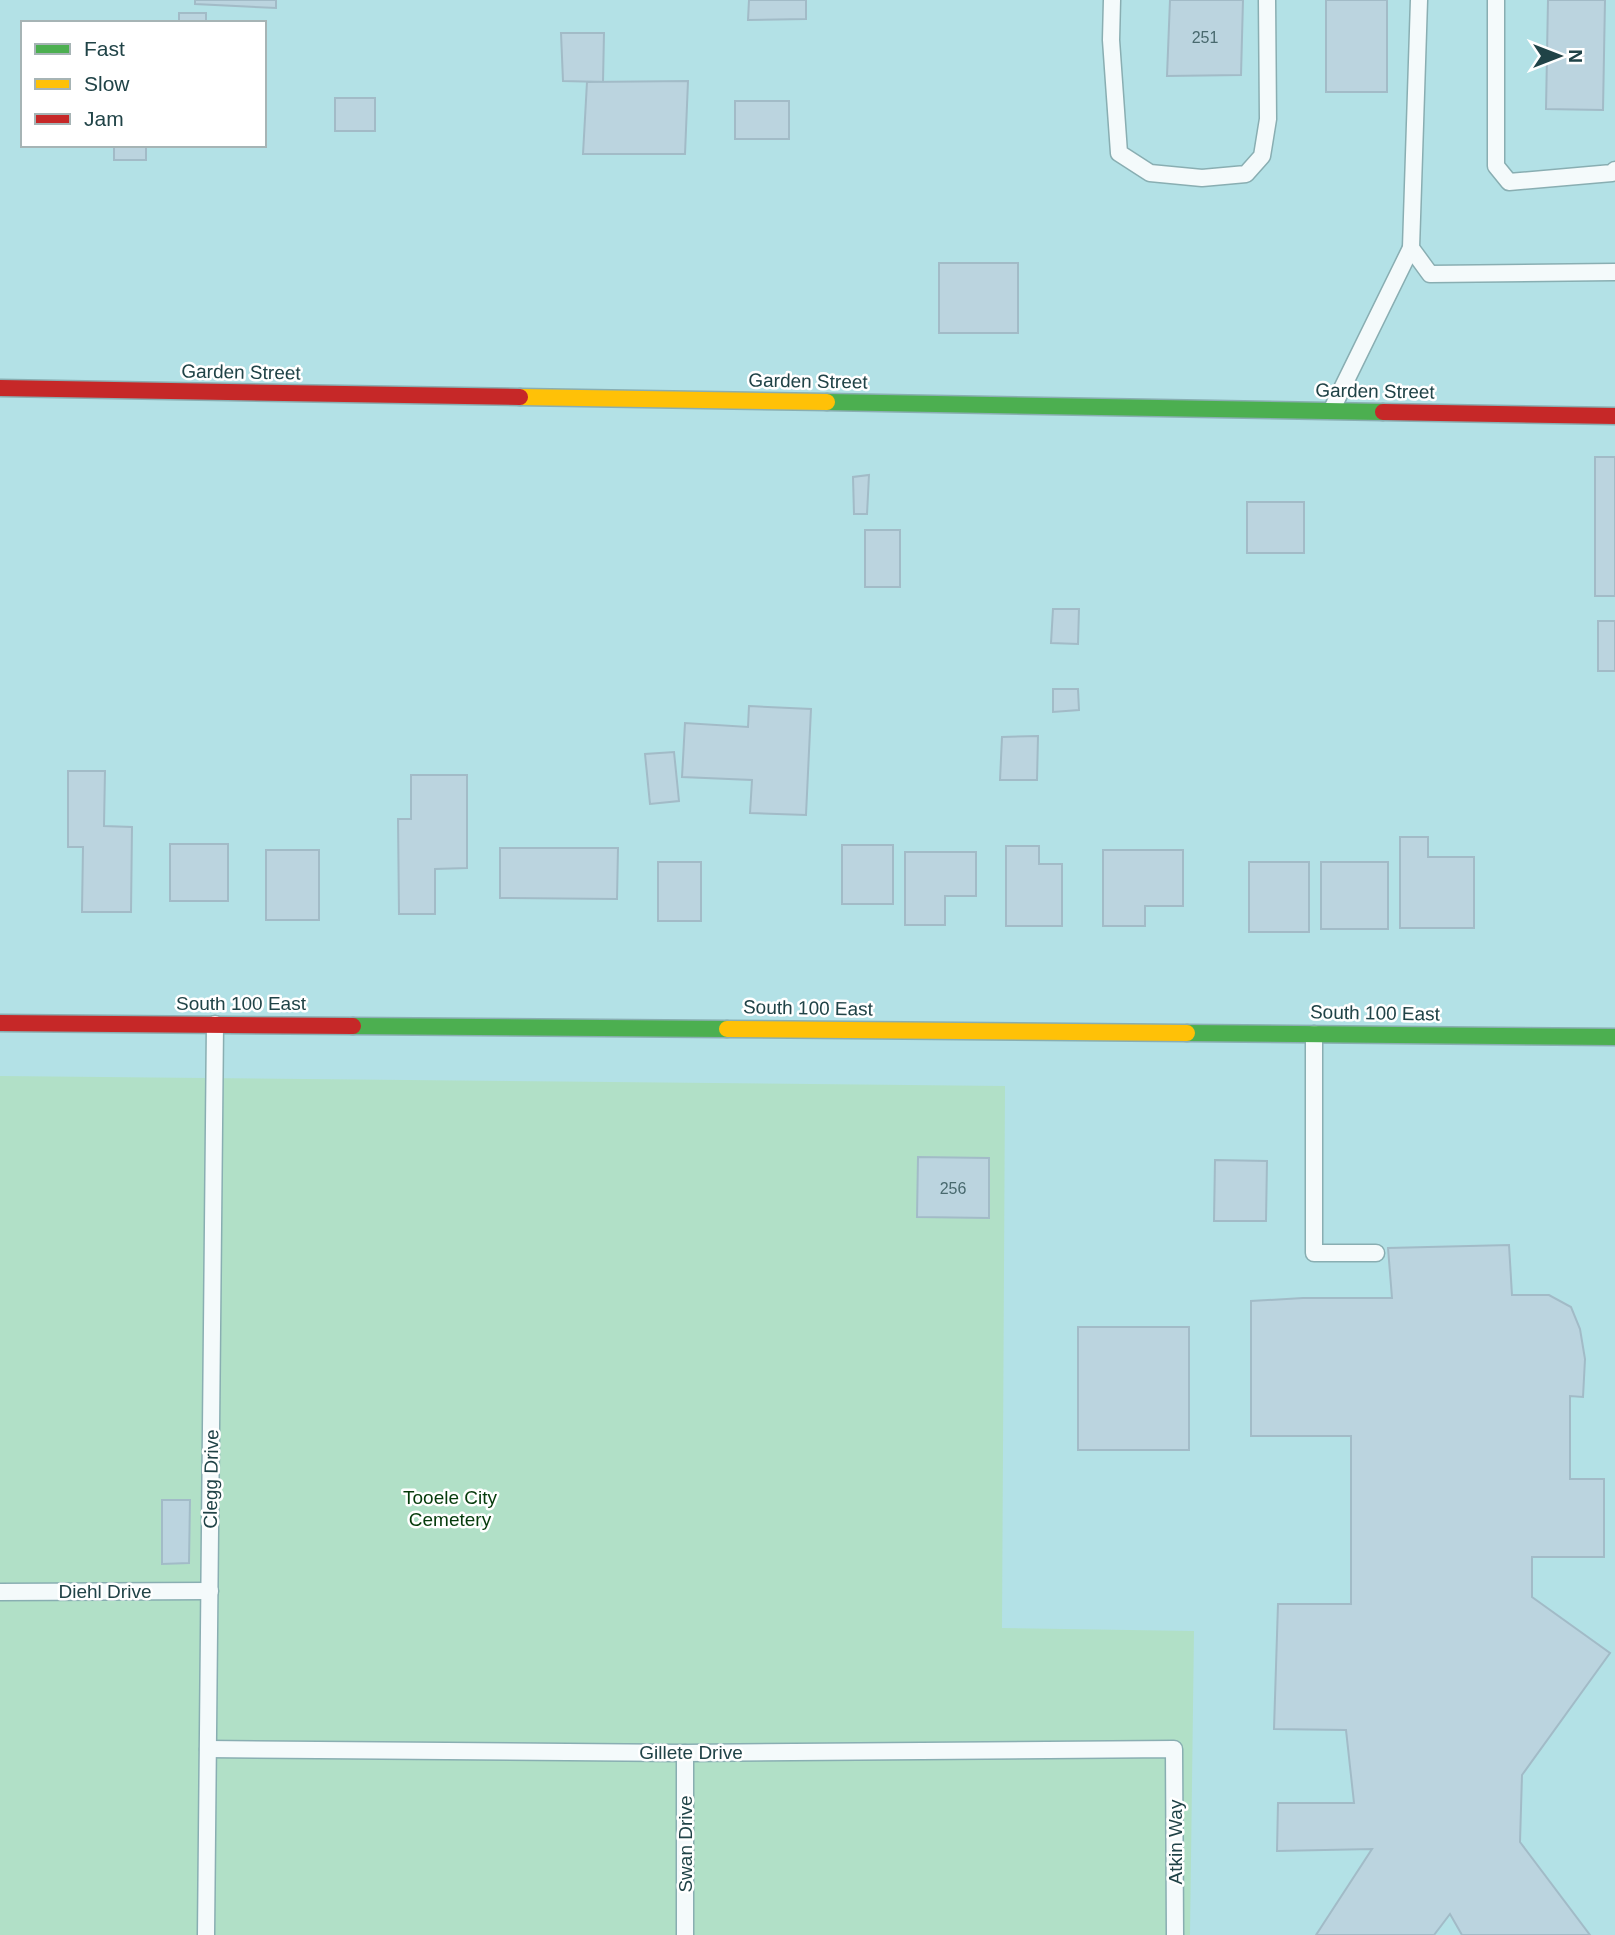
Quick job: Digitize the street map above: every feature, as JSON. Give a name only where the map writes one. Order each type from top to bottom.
[{"type":"street","name":"Garden Street","points":[[0,388],[1615,416]]},
{"type":"street","name":"South 100 East","points":[[0,1023],[1615,1037]]},
{"type":"lane","points":[[1112,0],[1111,40],[1119,153],[1150,173],[1202,178],[1246,174],[1262,156],[1268,119],[1267,0]]},
{"type":"lane","points":[[1331,411],[1411,248],[1419,0]]},
{"type":"lane","points":[[1496,0],[1496,166],[1509,182],[1612,173],[1615,170]]},
{"type":"lane","points":[[1411,248],[1430,274],[1615,272]]},
{"type":"lane","name":"Clegg Drive","points":[[206,1935],[215,1024]]},
{"type":"lane","points":[[1314,1034],[1314,1254],[1376,1253]]},
{"type":"lane","name":"Diehl Drive","points":[[0,1592],[209,1591]]},
{"type":"lane","name":"Gillete Drive","points":[[208,1749],[685,1752],[1174,1749]]},
{"type":"lane","name":"Atkin Way","points":[[1174,1749],[1175,1935]]},
{"type":"lane","name":"Swan Drive","points":[[685,1752],[685,1935]]},
{"type":"green space","name":"Tooele City Cemetery","points":[[0,1076],[1005,1086],[1002,1628],[1194,1631],[1190,1935],[0,1935]]},
{"type":"building","points":[[195,0],[276,0],[276,8],[195,4]]},
{"type":"building","points":[[749,0],[806,0],[806,19],[748,20]]},
{"type":"building","points":[[1170,0],[1243,0],[1241,75],[1167,76]]},
{"type":"building","points":[[1326,0],[1387,0],[1387,92],[1326,92]]},
{"type":"building","points":[[1548,0],[1605,0],[1603,110],[1546,109]]},
{"type":"building","points":[[179,13],[206,13],[206,21],[179,21]]},
{"type":"building","points":[[561,33],[604,33],[603,82],[563,81]]},
{"type":"building","points":[[688,81],[685,154],[583,154],[587,82]]},
{"type":"building","points":[[335,98],[375,98],[375,131],[335,131]]},
{"type":"building","points":[[735,101],[789,101],[789,139],[735,139]]},
{"type":"building","points":[[114,147],[146,147],[146,160],[114,160]]},
{"type":"building","points":[[939,263],[1018,263],[1018,333],[939,333]]},
{"type":"building","points":[[1595,457],[1615,457],[1615,596],[1595,596]]},
{"type":"building","points":[[869,475],[867,514],[854,514],[853,477]]},
{"type":"building","points":[[1247,502],[1304,502],[1304,553],[1247,553]]},
{"type":"building","points":[[865,530],[900,530],[900,587],[865,587]]},
{"type":"building","points":[[1053,609],[1079,609],[1078,644],[1051,643]]},
{"type":"building","points":[[1598,621],[1615,621],[1615,671],[1598,671]]},
{"type":"building","points":[[1053,689],[1078,689],[1079,710],[1053,712]]},
{"type":"building","points":[[749,706],[811,709],[806,815],[750,813],[752,780],[682,777],[685,723],[748,727]]},
{"type":"building","points":[[1038,736],[1037,780],[1000,780],[1002,737]]},
{"type":"building","points":[[674,752],[679,801],[650,804],[645,754]]},
{"type":"building","points":[[68,771],[105,771],[104,826],[132,827],[131,912],[82,912],[83,847],[68,847]]},
{"type":"building","points":[[411,775],[467,775],[467,868],[435,869],[435,914],[399,914],[398,819],[411,819]]},
{"type":"building","points":[[1400,837],[1428,837],[1428,857],[1474,857],[1474,928],[1400,928]]},
{"type":"building","points":[[170,844],[228,844],[228,901],[170,901]]},
{"type":"building","points":[[842,845],[893,845],[893,904],[842,904]]},
{"type":"building","points":[[1006,846],[1039,846],[1039,864],[1062,864],[1062,926],[1006,926]]},
{"type":"building","points":[[500,848],[618,848],[617,899],[500,898]]},
{"type":"building","points":[[266,850],[319,850],[319,920],[266,920]]},
{"type":"building","points":[[1103,850],[1183,850],[1183,906],[1145,906],[1145,926],[1103,926]]},
{"type":"building","points":[[905,852],[976,852],[976,896],[945,896],[945,925],[905,925]]},
{"type":"building","points":[[658,862],[701,862],[701,921],[658,921]]},
{"type":"building","points":[[1249,862],[1309,862],[1309,932],[1249,932]]},
{"type":"building","points":[[1321,862],[1388,862],[1388,929],[1321,929]]},
{"type":"building","points":[[918,1157],[989,1158],[989,1218],[917,1217]]},
{"type":"building","points":[[1215,1160],[1267,1161],[1266,1221],[1214,1221]]},
{"type":"building","points":[[1509,1245],[1512,1295],[1549,1295],[1571,1307],[1580,1329],[1585,1359],[1583,1397],[1570,1396],[1570,1479],[1604,1479],[1604,1557],[1532,1557],[1532,1597],[1610,1653],[1522,1775],[1520,1842],[1590,1935],[1462,1935],[1450,1914],[1434,1935],[1316,1935],[1372,1849],[1277,1851],[1278,1803],[1354,1803],[1346,1730],[1274,1729],[1278,1604],[1351,1604],[1351,1436],[1251,1436],[1251,1301],[1392,1298],[1388,1248]]},
{"type":"building","points":[[1078,1327],[1189,1327],[1189,1450],[1078,1450]]},
{"type":"building","points":[[162,1500],[190,1500],[189,1563],[162,1564]]},
{"type":"traffic: fast","points":[[827,402],[1383,412]]},
{"type":"traffic: fast","points":[[353,1026],[727,1029]]},
{"type":"traffic: fast","points":[[1187,1033],[1615,1037]]},
{"type":"traffic: slow","points":[[520,397],[827,402]]},
{"type":"traffic: slow","points":[[727,1029],[1187,1033]]},
{"type":"traffic: jam","points":[[0,388],[520,397]]},
{"type":"traffic: jam","points":[[1383,412],[1615,416]]},
{"type":"traffic: jam","points":[[0,1023],[353,1026]]}]
